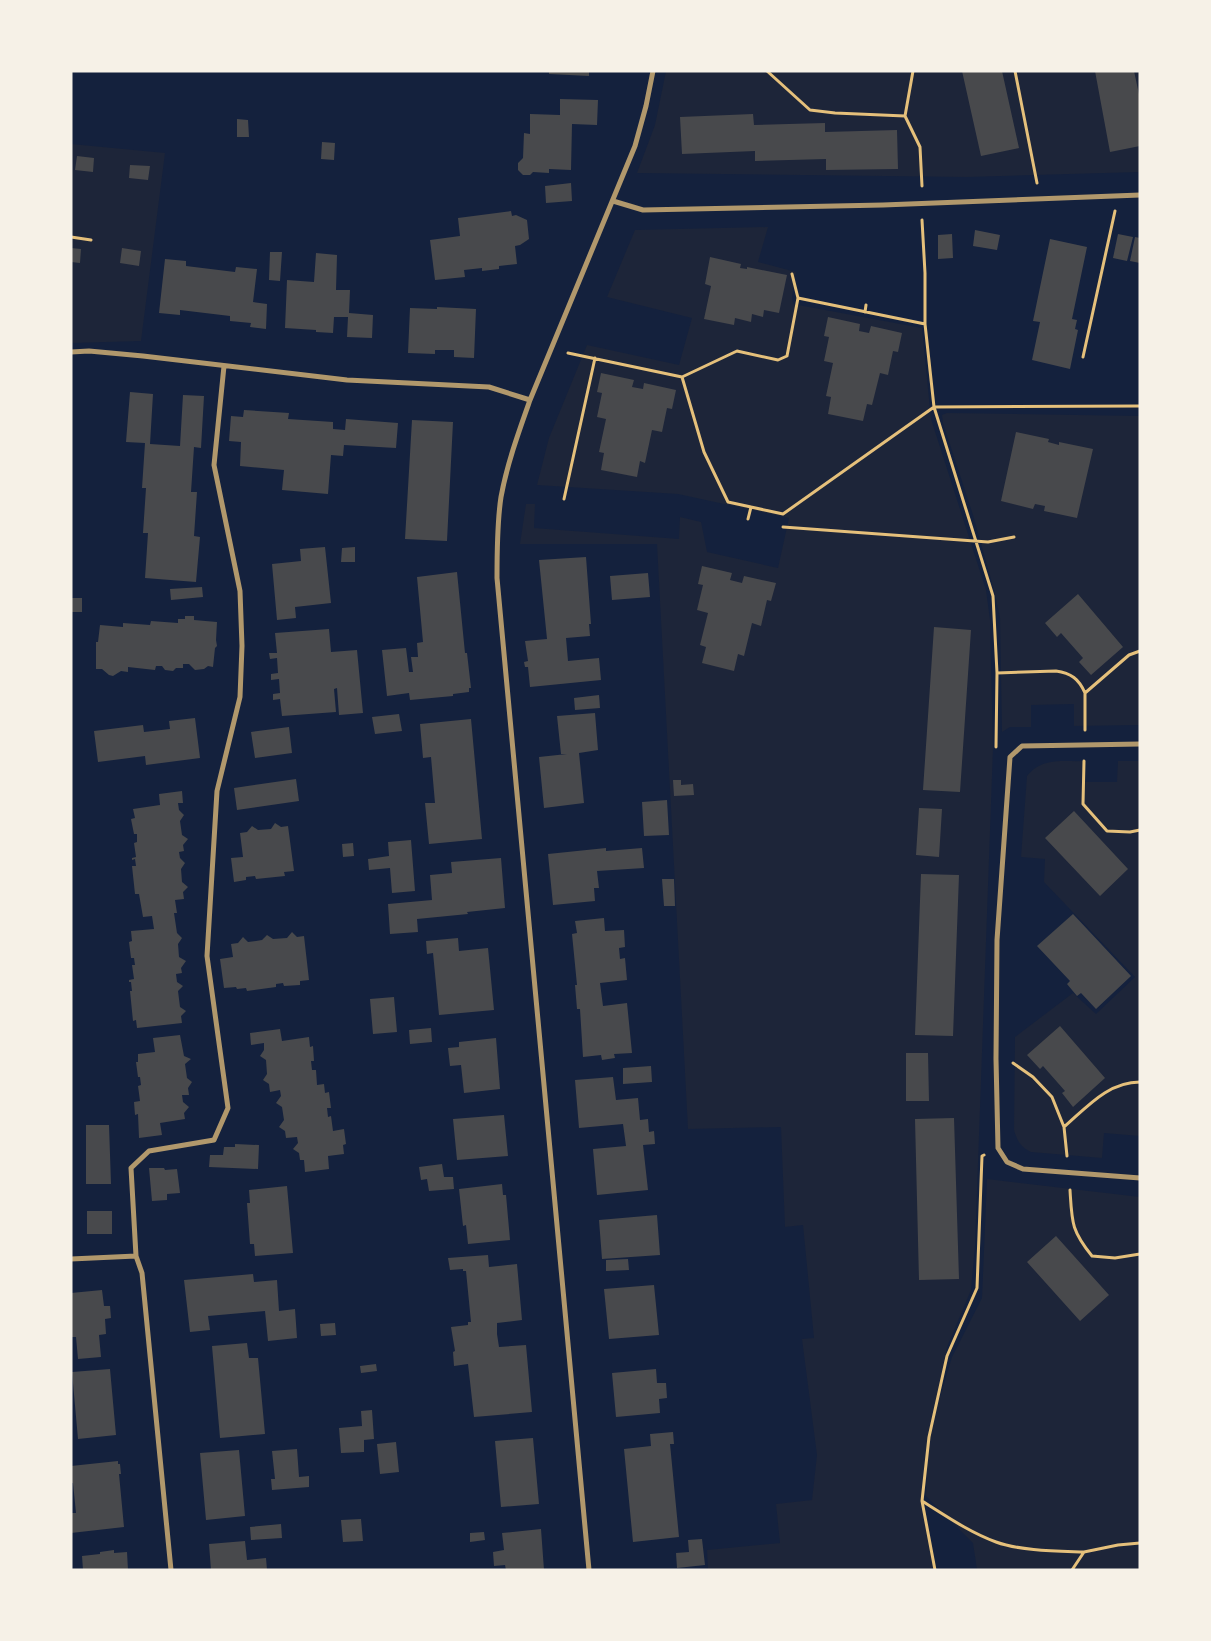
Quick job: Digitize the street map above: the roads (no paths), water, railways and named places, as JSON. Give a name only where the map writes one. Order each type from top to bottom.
[{"type":"street","points":[[589,1570],[497,553],[502,496],[517,436],[550,349],[635,146],[653,71]]},
{"type":"street","points":[[613,201],[642,210],[1040,200],[1140,195]]},
{"type":"street","points":[[71,352],[89,351],[347,380],[489,387],[530,400]]},
{"type":"street","points":[[172,1570],[142,1273],[136,1256],[131,1168],[149,1151],[214,1140],[228,1108],[207,956],[217,791],[240,697],[241,672],[240,591],[214,465],[224,366]]},
{"type":"street","points":[[1140,744],[1022,746],[1010,757],[997,940],[996,1059],[998,1148],[1007,1162],[1023,1169],[1140,1178]]},
{"type":"street","points":[[71,1259],[136,1256]]}]
